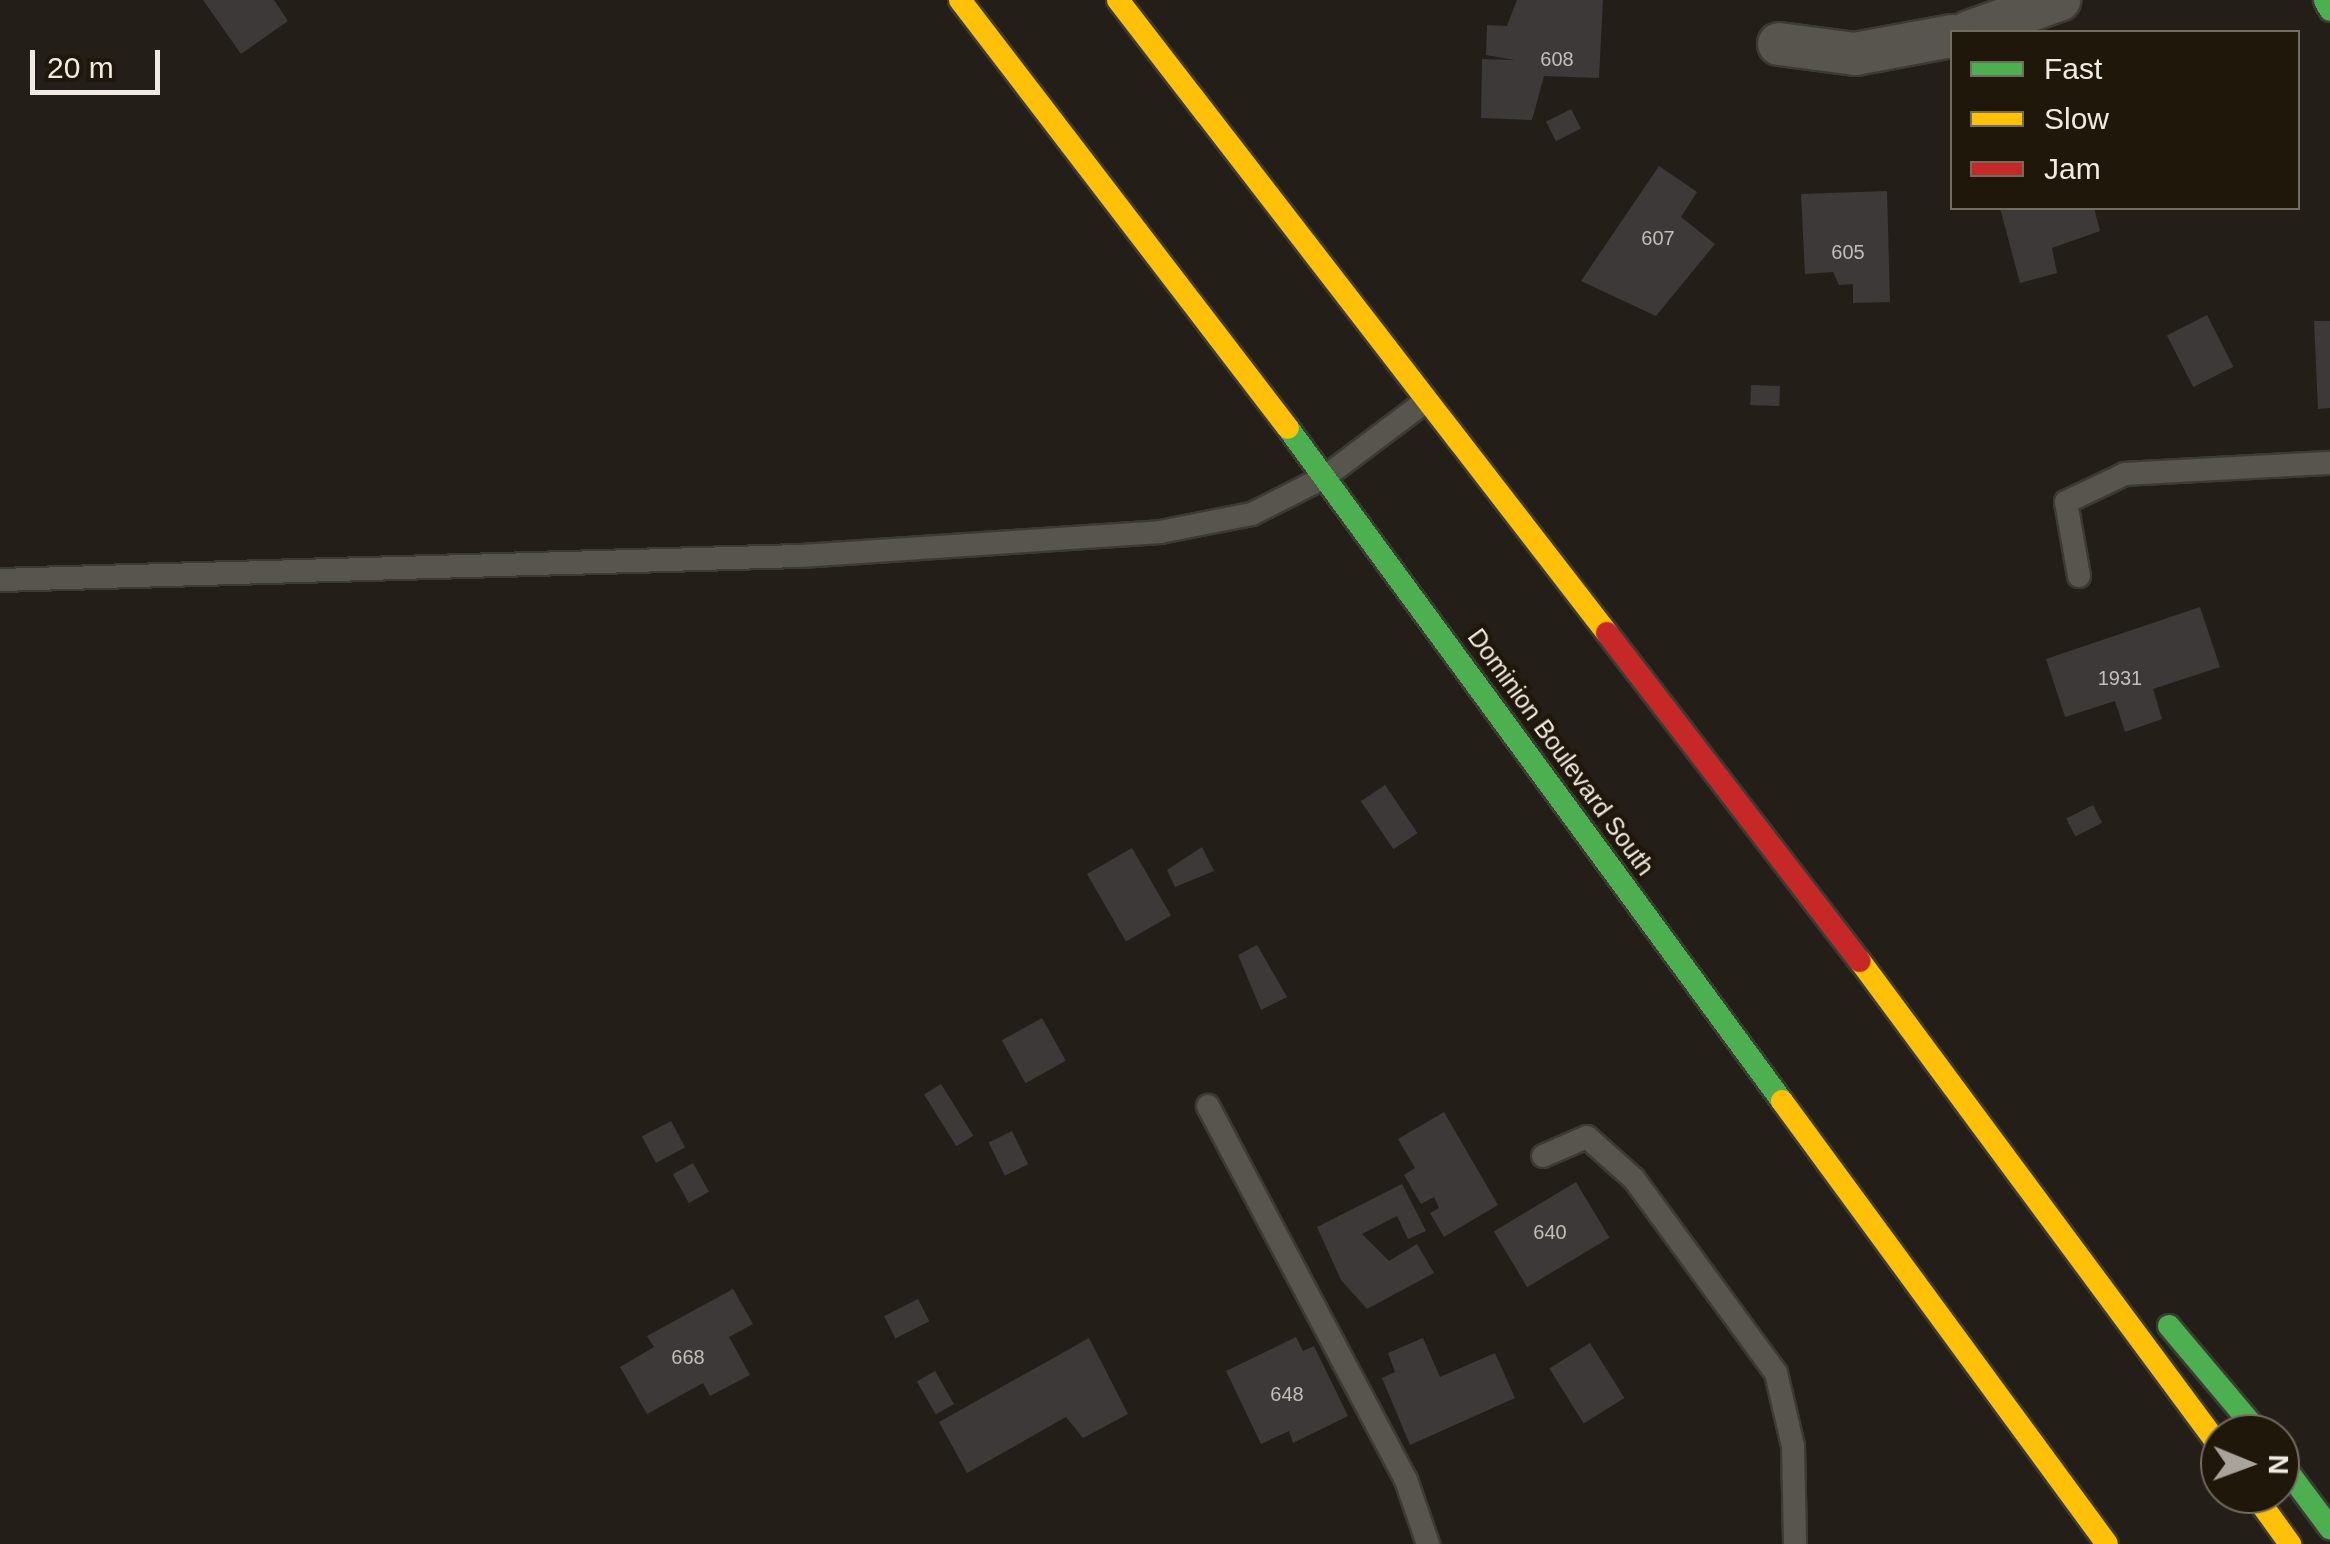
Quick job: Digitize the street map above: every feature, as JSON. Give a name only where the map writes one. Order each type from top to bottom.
[{"type":"main road","name":"Dominion Boulevard South","points":[[960,0],[1325,477],[2107,1544]]},
{"type":"main road","points":[[1118,0],[2007,1152],[2200,1419]]},
{"type":"main road","points":[[2325,0],[2330,10]]},
{"type":"main road","points":[[2007,1152],[2148,1303],[2243,1414]]},
{"type":"main road","points":[[2300,1488],[2330,1528]]},
{"type":"main road","points":[[2268,1514],[2290,1544]]},
{"type":"street","points":[[1975,30],[2059,0]]},
{"type":"street","points":[[1779,44],[1855,54],[1950,36]]},
{"type":"lane","points":[[0,580],[802,556],[1160,532],[1252,514],[1325,477],[1426,401]]},
{"type":"lane","points":[[2079,576],[2066,502],[2125,474],[2330,464]]},
{"type":"lane","points":[[1208,1106],[1406,1480],[1428,1544]]},
{"type":"lane","points":[[1543,1156],[1587,1137],[1634,1178],[1776,1373],[1794,1446],[1795,1544]]},
{"type":"building","points":[[203,0],[274,0],[288,21],[241,54]]},
{"type":"building","points":[[1517,0],[1603,0],[1599,78],[1544,76],[1532,120],[1481,118],[1482,59],[1515,60],[1486,55],[1487,25],[1507,26]]},
{"type":"building","points":[[1571,109],[1581,129],[1556,141],[1546,122]]},
{"type":"building","points":[[1659,166],[1697,192],[1681,217],[1715,244],[1656,316],[1581,281]]},
{"type":"building","points":[[1887,191],[1890,302],[1853,303],[1853,284],[1839,285],[1833,272],[1805,274],[1801,194]]},
{"type":"building","points":[[2001,210],[2095,210],[2100,231],[2052,248],[2057,273],[2020,283]]},
{"type":"building","points":[[2207,315],[2233,367],[2193,387],[2167,335]]},
{"type":"building","points":[[2314,321],[2330,321],[2330,408],[2318,409]]},
{"type":"building","points":[[1751,385],[1780,386],[1779,406],[1750,405]]},
{"type":"building","points":[[2200,607],[2220,667],[2153,689],[2162,719],[2125,732],[2115,701],[2065,717],[2046,659]]},
{"type":"building","points":[[1385,785],[1417,833],[1393,849],[1361,801]]},
{"type":"building","points":[[2093,805],[2102,823],[2075,836],[2066,819]]},
{"type":"building","points":[[1202,847],[1214,871],[1175,887],[1167,870]]},
{"type":"building","points":[[1132,848],[1171,916],[1126,942],[1087,874]]},
{"type":"building","points":[[1257,945],[1287,997],[1261,1010],[1238,955]]},
{"type":"building","points":[[1042,1018],[1066,1061],[1026,1083],[1002,1040]]},
{"type":"building","points":[[941,1084],[973,1136],[956,1146],[924,1095]]},
{"type":"building","points":[[1444,1112],[1498,1205],[1444,1237],[1430,1213],[1439,1208],[1434,1197],[1421,1204],[1404,1175],[1415,1168],[1398,1139]]},
{"type":"building","points":[[671,1121],[685,1147],[656,1163],[642,1136]]},
{"type":"building","points":[[1012,1131],[1028,1164],[1005,1176],[989,1142]]},
{"type":"building","points":[[693,1163],[709,1192],[689,1203],[673,1174]]},
{"type":"building","points":[[1576,1182],[1609,1238],[1527,1287],[1494,1231]]},
{"type":"building","points":[[1402,1184],[1426,1231],[1408,1239],[1397,1216],[1362,1234],[1389,1261],[1417,1244],[1434,1273],[1367,1309],[1341,1280],[1317,1227]]},
{"type":"building","points":[[733,1289],[753,1324],[729,1337],[750,1375],[710,1396],[703,1383],[647,1414],[620,1367],[654,1347],[647,1336]]},
{"type":"building","points":[[918,1299],[929,1321],[895,1339],[884,1316]]},
{"type":"building","points":[[1296,1337],[1303,1351],[1314,1346],[1348,1416],[1293,1443],[1289,1431],[1261,1444],[1226,1371]]},
{"type":"building","points":[[1089,1338],[1128,1414],[1083,1438],[1066,1417],[967,1473],[939,1422]]},
{"type":"building","points":[[1423,1338],[1440,1377],[1495,1353],[1515,1398],[1410,1445],[1382,1378],[1395,1372],[1388,1353]]},
{"type":"building","points":[[1590,1343],[1624,1398],[1584,1424],[1549,1368]]},
{"type":"building","points":[[935,1371],[954,1404],[936,1414],[917,1382]]},
{"type":"traffic: fast","points":[[2325,0],[2330,10]]},
{"type":"traffic: fast","points":[[1288,428],[1782,1101]]},
{"type":"traffic: fast","points":[[2169,1326],[2243,1414]]},
{"type":"traffic: fast","points":[[2300,1488],[2330,1528]]},
{"type":"traffic: slow","points":[[960,0],[1288,428]]},
{"type":"traffic: slow","points":[[1118,0],[1607,633]]},
{"type":"traffic: slow","points":[[1860,961],[2200,1420]]},
{"type":"traffic: slow","points":[[1782,1101],[2107,1544]]},
{"type":"traffic: slow","points":[[2268,1514],[2290,1544]]},
{"type":"traffic: jam","points":[[1607,633],[1860,961]]}]
